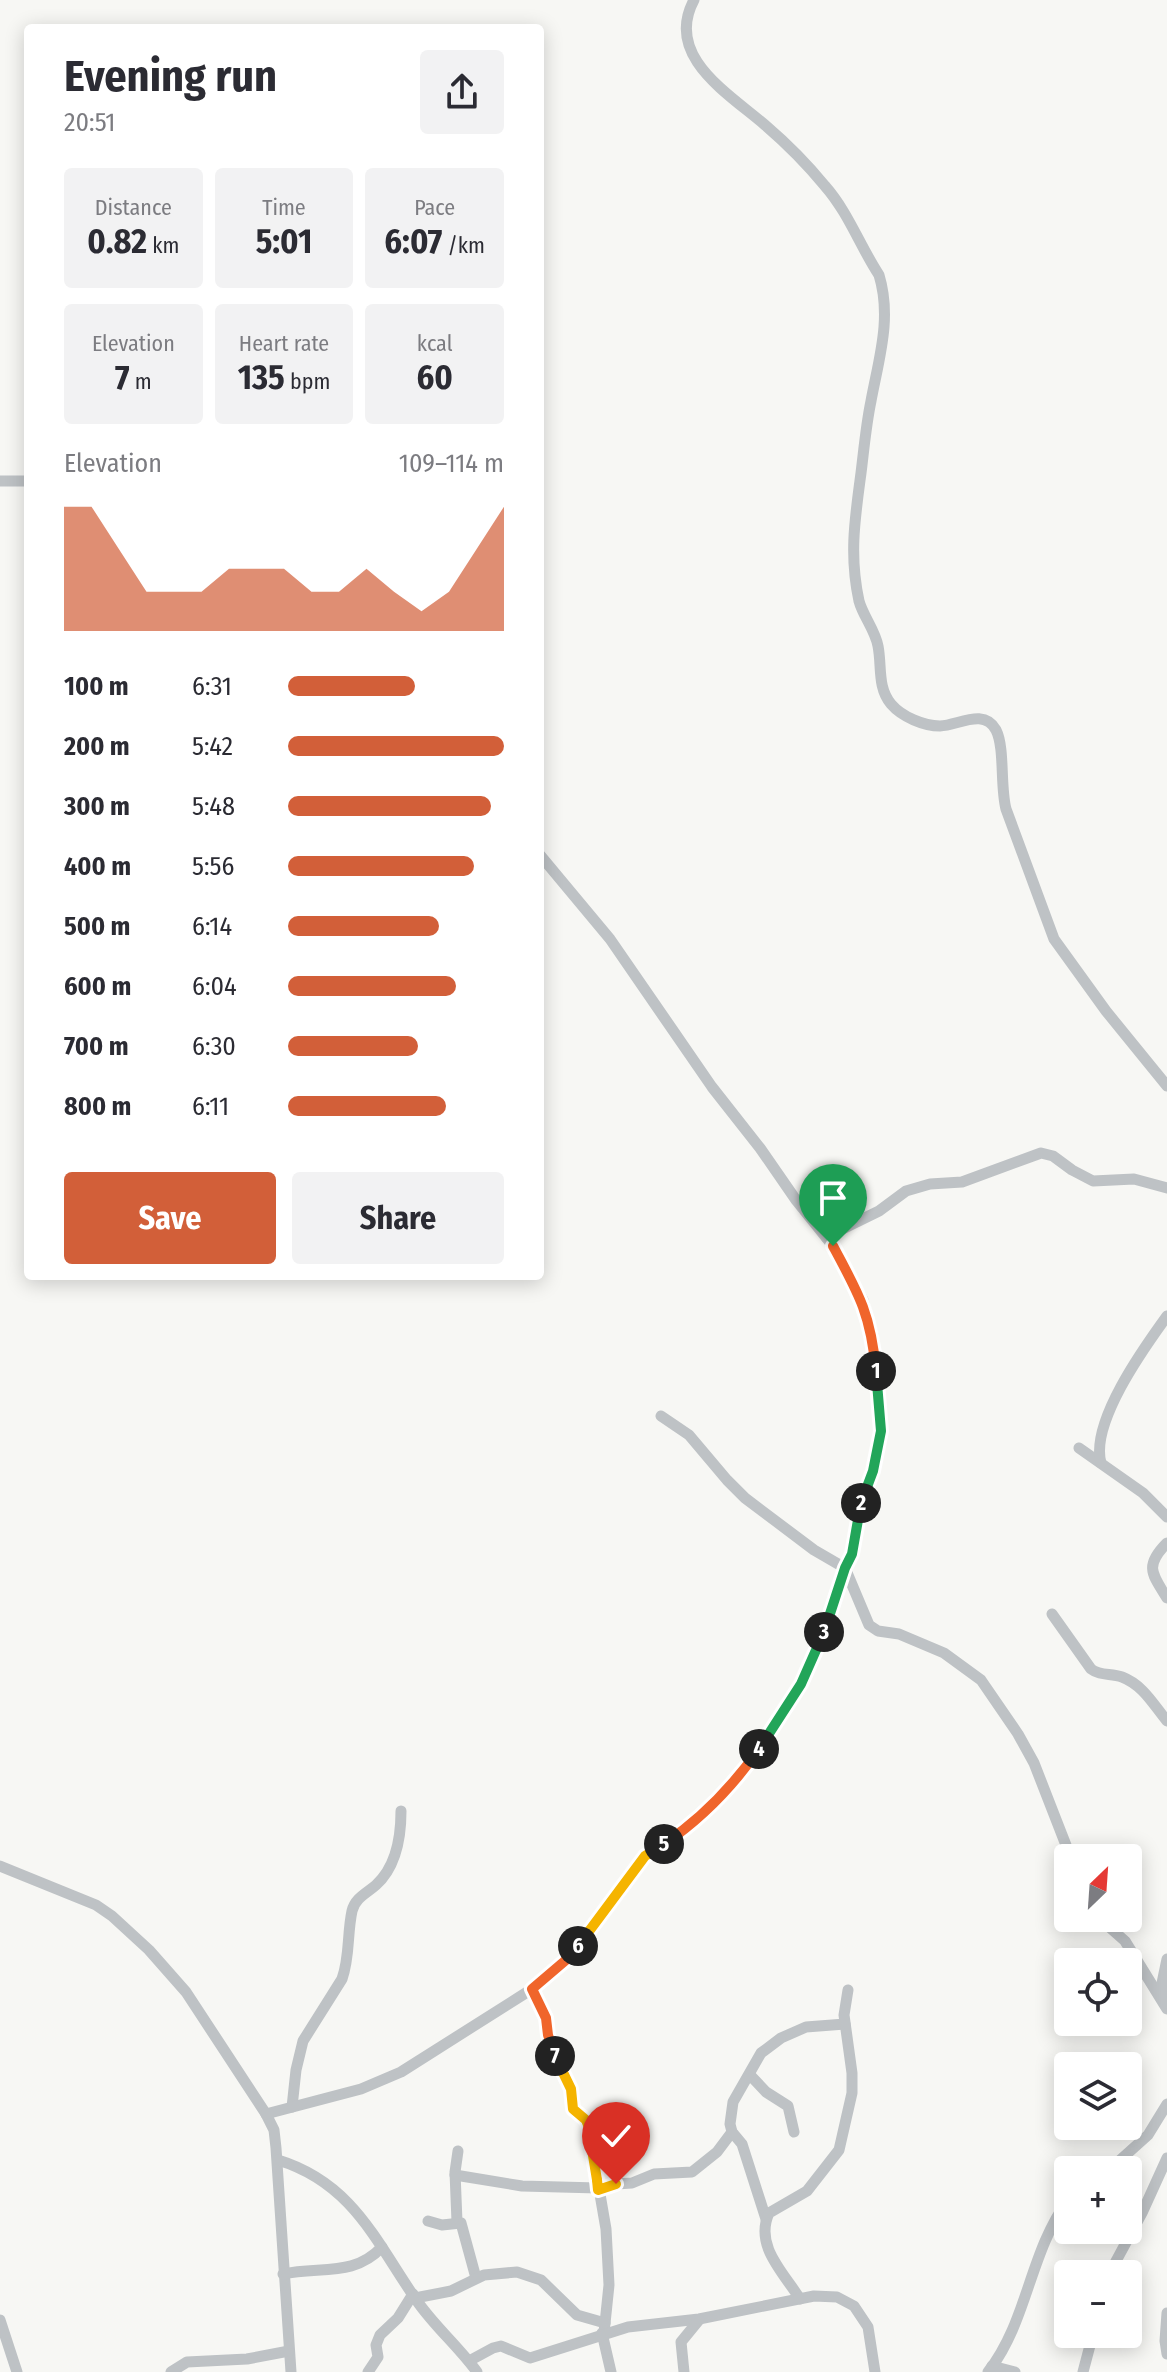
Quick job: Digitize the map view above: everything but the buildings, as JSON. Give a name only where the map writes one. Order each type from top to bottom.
[{"type":"street","points":[[694,0],[684,27],[692,54],[714,84],[783,142],[838,202],[883,286],[884,343],[870,409],[852,532],[860,603],[878,646],[880,678],[887,697],[900,712],[920,722],[939,726],[980,718],[996,729],[1001,791],[1054,939],[1106,1011],[1167,1086]]},
{"type":"street","points":[[0,481],[24,481]]},
{"type":"street","points":[[266,2114],[361,2089],[401,2072],[532,1989],[566,1960],[620,1893],[645,1856],[687,1828],[732,1783],[757,1753],[801,1684],[823,1636],[852,1554],[861,1502],[873,1471],[881,1431],[873,1335],[863,1300],[826,1237],[712,1087],[610,939],[544,860]]},
{"type":"street","points":[[826,1237],[879,1211],[906,1191],[930,1184],[962,1182],[1041,1153],[1053,1156],[1080,1176],[1093,1181],[1134,1179],[1167,1188]]},
{"type":"street","points":[[1101,1463],[1099,1433],[1115,1399],[1167,1316]]},
{"type":"street","points":[[661,1416],[689,1435],[745,1498],[814,1550],[845,1568],[869,1625],[878,1631],[899,1634],[944,1653],[981,1680],[1034,1763],[1066,1844]]},
{"type":"street","points":[[1079,1448],[1143,1493],[1167,1517]]},
{"type":"street","points":[[1167,1543],[1151,1566],[1153,1576],[1167,1598]]},
{"type":"street","points":[[1052,1614],[1091,1669],[1097,1673],[1123,1677],[1137,1685],[1167,1721]]},
{"type":"street","points":[[292,2107],[303,2041],[342,1979],[346,1969],[352,1909],[363,1894],[385,1875],[400,1842],[401,1811]]},
{"type":"street","points":[[0,1866],[96,1905],[149,1950],[186,1992],[266,2114],[274,2130],[278,2160],[291,2372]]},
{"type":"street","points":[[1115,1932],[1125,1941],[1165,2006]]},
{"type":"street","points":[[1165,2006],[1162,1983],[1167,1959]]},
{"type":"street","points":[[532,1989],[546,2018],[548,2035],[558,2063],[571,2089],[573,2109],[588,2125],[606,2229],[608,2271],[603,2330],[611,2372]]},
{"type":"street","points":[[800,2299],[769,2252],[763,2231],[772,2210],[807,2191],[839,2150],[852,2093],[845,2024],[848,1990]]},
{"type":"street","points":[[766,2219],[742,2144],[732,2132],[733,2102],[761,2053],[781,2038],[806,2027],[845,2024]]},
{"type":"street","points":[[750,2075],[766,2092],[788,2106],[794,2132]]},
{"type":"street","points":[[1125,2156],[1148,2135],[1167,2104]]},
{"type":"street","points":[[455,2175],[522,2186],[598,2189],[632,2183],[654,2174],[692,2172],[717,2152],[732,2132]]},
{"type":"street","points":[[458,2151],[455,2175],[457,2222],[463,2227],[476,2278]]},
{"type":"street","points":[[1117,2260],[1167,2158]]},
{"type":"street","points":[[278,2160],[292,2164],[339,2191],[382,2247],[414,2296],[477,2372]]},
{"type":"street","points":[[428,2221],[442,2225],[457,2222]]},
{"type":"street","points":[[1015,2372],[990,2369],[1013,2334],[1045,2237],[1054,2223]]},
{"type":"street","points":[[283,2274],[351,2268],[372,2258],[382,2247]]},
{"type":"street","points":[[368,2372],[378,2357],[376,2345],[380,2335],[414,2296],[451,2291],[476,2278],[497,2272],[541,2280],[577,2315],[603,2330]]},
{"type":"street","points":[[469,2361],[501,2346],[530,2358],[603,2330],[699,2319],[800,2299],[837,2297],[854,2306],[868,2327],[875,2372]]},
{"type":"street","points":[[1167,2313],[1167,2354]]},
{"type":"street","points":[[681,2342],[699,2319]]},
{"type":"street","points":[[0,2320],[17,2372]]},
{"type":"street","points":[[667,2323],[681,2342],[684,2372]]},
{"type":"street","points":[[1083,2372],[1089,2348]]},
{"type":"street","points":[[171,2372],[187,2362],[247,2359],[289,2351]]},
{"type":"route","points":[[616,2184],[598,2190],[588,2125],[573,2109],[571,2089],[558,2063],[548,2035],[546,2018],[532,1989],[566,1960],[620,1893],[645,1856],[687,1828],[757,1753],[801,1684],[823,1636],[852,1554],[861,1502],[873,1471],[881,1431],[873,1335],[863,1300],[833,1246]]}]
